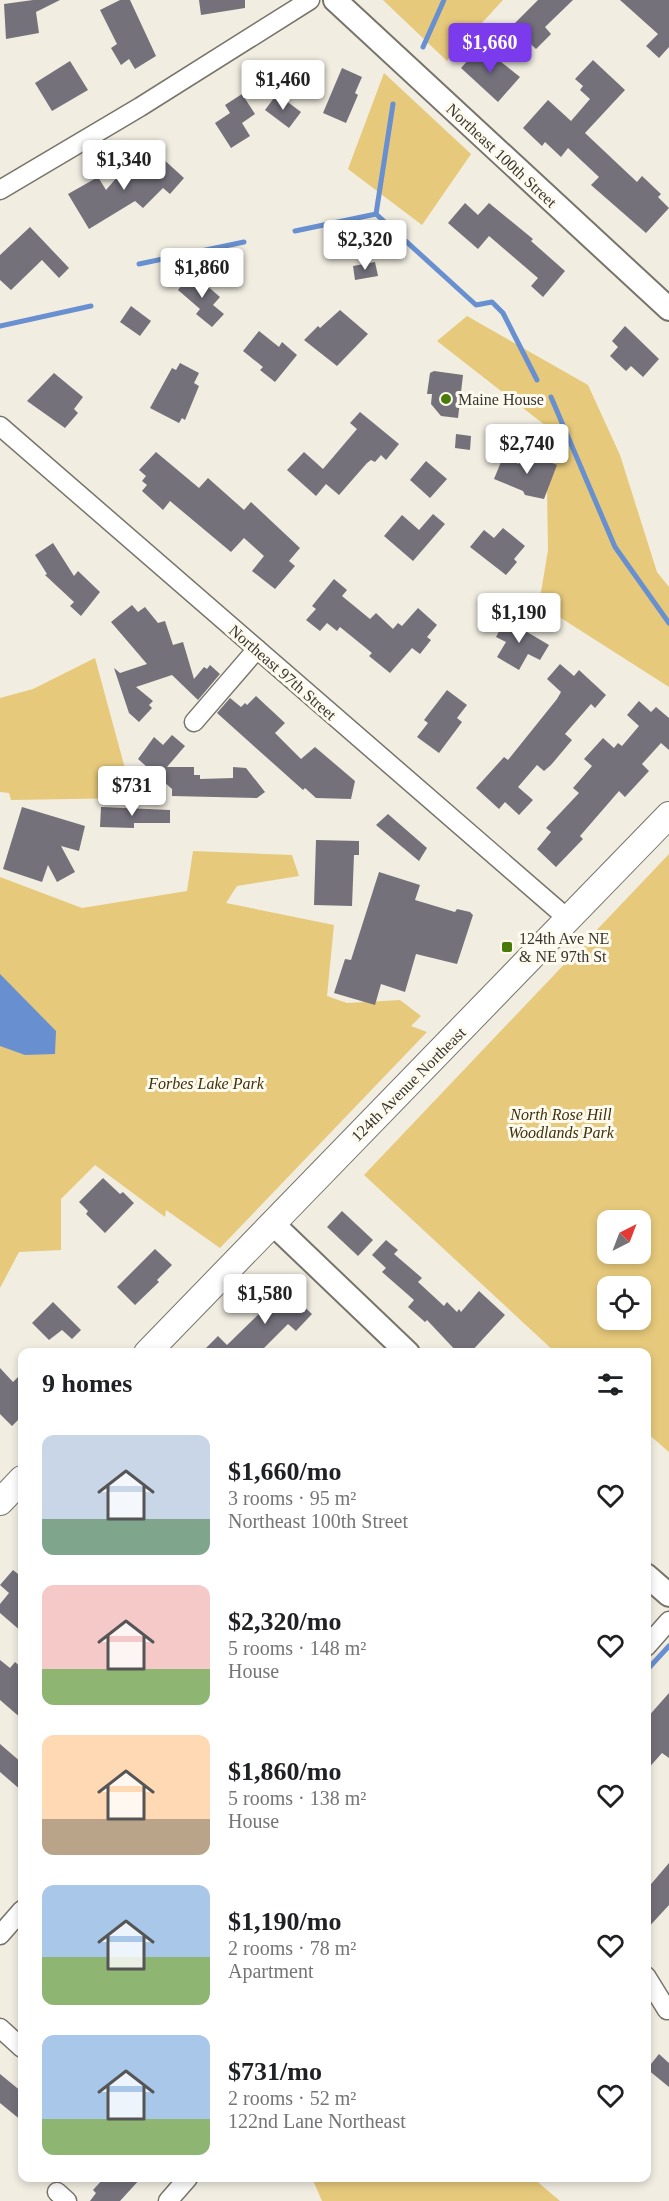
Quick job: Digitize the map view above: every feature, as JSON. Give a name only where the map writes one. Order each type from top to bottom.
[{"type":"main road","name":"124th Avenue Northeast","points":[[152,1348],[669,815]]},
{"type":"main road","points":[[0,1502],[18,1483]]},
{"type":"street","points":[[0,190],[54,160],[310,0]]},
{"type":"street","name":"Northeast 100th Street","points":[[335,0],[669,309]]},
{"type":"street","name":"Northeast 97th Street","points":[[0,426],[567,918]]},
{"type":"street","points":[[194,723],[257,649]]},
{"type":"street","points":[[272,1223],[403,1348]]},
{"type":"street","points":[[651,1579],[669,1595]]},
{"type":"street","points":[[651,1641],[669,1621]]},
{"type":"street","points":[[0,1935],[18,1915]]},
{"type":"street","points":[[651,1984],[666,2010]]},
{"type":"street","points":[[0,2028],[18,2044]]},
{"type":"street","points":[[168,2201],[180,2182]]},
{"type":"green space","points":[[383,0],[503,0],[447,61]]},
{"type":"green space","points":[[384,73],[471,154],[422,225],[348,169]]},
{"type":"green space","points":[[467,316],[588,385],[620,455],[657,572],[669,587],[669,687],[539,604],[548,550],[546,426],[437,341]]},
{"type":"green space","points":[[95,658],[133,798],[11,800],[9,793],[0,792],[0,698],[33,689]]},
{"type":"green space","name":"Forbes Lake Park","points":[[193,851],[292,855],[299,876],[237,886],[226,903],[334,925],[327,996],[347,1003],[400,1000],[421,1016],[411,1026],[427,1032],[220,1248],[166,1210],[165,1217],[95,1165],[61,1199],[61,1250],[19,1252],[0,1288],[0,877],[82,908],[187,891]]},
{"type":"green space","name":"North Rose Hill Woodlands Park","points":[[669,854],[669,1452],[651,1436],[651,1348],[551,1348],[364,1175]]},
{"type":"green space","points":[[314,2182],[538,2182],[560,2201],[322,2201]]},
{"type":"water","points":[[0,974],[56,1031],[55,1054],[25,1055],[0,1046]]},
{"type":"building","points":[[33,0],[60,0],[36,12],[39,33],[6,39],[4,4]]},
{"type":"building","points":[[120,0],[130,0],[156,56],[135,69],[129,59],[121,65],[111,48],[117,44],[100,10]]},
{"type":"building","points":[[199,0],[245,0],[245,8],[201,15]]},
{"type":"building","points":[[538,0],[573,0],[545,27],[551,34],[536,49],[512,26]]},
{"type":"building","points":[[620,0],[669,0],[669,47],[659,58],[646,46],[658,34]]},
{"type":"building","points":[[481,46],[520,77],[498,102],[461,68]]},
{"type":"building","points":[[593,60],[625,90],[585,133],[637,182],[642,176],[661,194],[658,197],[669,208],[646,233],[591,185],[599,177],[568,148],[561,157],[545,142],[542,146],[523,128],[548,100],[571,121],[590,99],[580,90],[583,86],[575,79]]},
{"type":"building","points":[[70,61],[88,90],[52,111],[35,83]]},
{"type":"building","points":[[342,68],[362,77],[355,93],[358,95],[346,123],[323,113]]},
{"type":"building","points":[[242,94],[255,114],[242,123],[250,136],[231,148],[215,123],[230,113],[225,105]]},
{"type":"building","points":[[277,94],[301,112],[289,128],[265,110]]},
{"type":"building","points":[[161,157],[184,178],[170,194],[163,188],[143,208],[135,201],[89,229],[68,194],[98,177],[106,190],[131,161],[139,168],[145,162],[151,168]]},
{"type":"building","points":[[465,203],[478,215],[489,203],[533,239],[531,241],[565,271],[543,297],[531,286],[538,278],[489,236],[478,249],[448,223]]},
{"type":"building","points":[[30,227],[69,268],[59,278],[42,260],[11,290],[0,280],[0,255]]},
{"type":"building","points":[[375,262],[378,276],[355,280],[353,266]]},
{"type":"building","points":[[192,273],[220,297],[213,305],[224,314],[212,327],[196,314],[200,309],[178,290]]},
{"type":"building","points":[[131,306],[151,321],[140,336],[120,322]]},
{"type":"building","points":[[340,310],[368,334],[337,366],[304,340]]},
{"type":"building","points":[[625,326],[659,359],[643,377],[631,366],[626,371],[610,356],[618,347],[612,341]]},
{"type":"building","points":[[259,331],[279,347],[282,342],[297,355],[275,382],[260,370],[263,367],[243,351]]},
{"type":"building","points":[[180,363],[199,373],[194,383],[199,386],[185,420],[182,418],[179,423],[150,408],[172,368],[176,370]]},
{"type":"building","name":"Maine House","points":[[434,371],[463,375],[458,418],[441,416],[431,404],[432,394],[427,394],[430,373]]},
{"type":"building","points":[[54,373],[83,397],[74,409],[78,413],[65,428],[27,401]]},
{"type":"building","points":[[360,412],[399,444],[386,460],[381,455],[375,462],[371,460],[367,463],[339,495],[326,484],[316,496],[287,470],[304,452],[323,469],[357,429],[350,423]]},
{"type":"building","points":[[456,434],[471,436],[470,450],[455,448]]},
{"type":"building","points":[[523,451],[557,465],[544,499],[525,495],[523,491],[494,479],[503,457],[519,464]]},
{"type":"building","points":[[156,452],[199,488],[208,478],[244,510],[251,502],[300,548],[289,561],[295,566],[275,589],[252,571],[264,556],[244,538],[231,552],[170,501],[163,510],[142,491],[147,485],[142,481],[146,476],[139,470]]},
{"type":"building","points":[[426,461],[447,479],[430,498],[410,480]]},
{"type":"building","points":[[433,514],[445,524],[413,561],[384,536],[402,515],[419,530]]},
{"type":"building","points":[[503,528],[525,546],[514,559],[517,562],[506,575],[470,547],[484,530],[494,538]]},
{"type":"building","points":[[53,543],[74,576],[78,571],[100,592],[81,616],[70,606],[74,602],[45,575],[47,574],[35,555]]},
{"type":"building","points":[[334,579],[347,590],[342,596],[370,619],[376,613],[393,629],[398,623],[402,626],[418,608],[437,625],[427,637],[431,640],[420,654],[412,648],[390,673],[369,656],[372,653],[340,627],[337,631],[327,623],[320,631],[306,620],[316,609],[312,606]]},
{"type":"building","points":[[132,605],[138,612],[145,607],[158,623],[165,621],[173,645],[183,642],[194,679],[204,667],[207,669],[210,665],[220,674],[198,700],[172,675],[136,687],[153,701],[149,705],[152,708],[139,722],[129,713],[114,668],[120,673],[147,664],[111,622]]},
{"type":"building","points":[[507,616],[524,625],[522,629],[549,645],[540,660],[528,654],[519,670],[497,657],[506,642],[496,637]]},
{"type":"building","points":[[560,664],[574,676],[579,670],[606,695],[595,708],[591,704],[565,734],[572,740],[551,765],[544,771],[537,765],[518,787],[533,800],[519,815],[505,802],[499,809],[476,788],[504,757],[508,760],[557,699],[561,692],[547,679]]},
{"type":"building","points":[[447,690],[467,705],[457,718],[462,722],[439,753],[417,737],[428,723],[424,720]]},
{"type":"building","points":[[256,696],[285,723],[275,733],[301,759],[315,747],[355,781],[351,799],[316,798],[305,788],[303,790],[217,713],[230,698],[241,707],[245,703],[247,705]]},
{"type":"building","points":[[639,701],[651,712],[656,707],[669,718],[669,750],[661,743],[642,764],[649,771],[625,797],[619,791],[580,836],[583,839],[556,867],[537,849],[551,832],[546,828],[579,793],[573,788],[592,766],[584,759],[603,738],[614,748],[618,743],[622,746],[639,726],[627,715]]},
{"type":"building","points":[[172,735],[185,746],[167,767],[194,767],[194,775],[200,775],[200,779],[233,778],[233,767],[246,768],[265,792],[257,798],[172,796],[172,789],[138,759],[154,737],[163,745]]},
{"type":"building","points":[[22,807],[85,826],[79,851],[61,846],[75,872],[57,882],[48,865],[42,882],[3,869]]},
{"type":"building","points":[[101,807],[170,810],[170,823],[134,823],[134,828],[100,827]]},
{"type":"building","points":[[388,814],[427,848],[419,861],[376,825]]},
{"type":"building","points":[[316,840],[359,841],[359,855],[354,855],[352,906],[314,905]]},
{"type":"building","points":[[379,872],[420,885],[415,900],[455,912],[457,909],[470,912],[473,915],[457,964],[416,954],[405,992],[381,984],[375,1005],[334,993],[345,959],[351,960]]},
{"type":"building","points":[[103,1178],[134,1203],[105,1233],[86,1214],[88,1211],[79,1202]]},
{"type":"building","points":[[342,1211],[373,1240],[358,1256],[327,1227]]},
{"type":"building","points":[[386,1240],[398,1250],[394,1254],[422,1278],[418,1282],[444,1306],[447,1302],[457,1312],[459,1309],[461,1312],[479,1291],[505,1315],[475,1348],[453,1348],[427,1320],[425,1322],[408,1307],[414,1300],[382,1272],[386,1268],[372,1255]]},
{"type":"building","points":[[155,1249],[172,1265],[157,1280],[159,1282],[135,1305],[117,1287]]},
{"type":"building","points":[[279,1283],[312,1314],[296,1331],[288,1324],[264,1348],[206,1348],[218,1336],[227,1345],[268,1305],[263,1301]]},
{"type":"building","points":[[53,1302],[81,1330],[72,1339],[62,1330],[49,1340],[32,1323]]},
{"type":"building","points":[[0,1368],[13,1382],[18,1377],[18,1420],[12,1426],[0,1414]]},
{"type":"building","points":[[13,1570],[18,1574],[18,1629],[0,1613],[0,1604],[9,1593],[0,1585]]},
{"type":"building","points":[[0,1660],[10,1668],[15,1662],[18,1665],[18,1716],[0,1700]]},
{"type":"building","points":[[669,1693],[669,1758],[662,1753],[651,1765],[651,1713]]},
{"type":"building","points":[[0,1744],[18,1760],[18,1788],[0,1772]]},
{"type":"building","points":[[669,1863],[669,1905],[651,1925],[651,1884]]},
{"type":"building","points":[[659,2054],[669,2063],[669,2087],[651,2072],[651,2064]]},
{"type":"building","points":[[0,2074],[18,2089],[18,2118],[0,2103]]},
{"type":"building","points":[[100,2182],[137,2182],[120,2201],[90,2201],[96,2193],[93,2190]]},
{"type":"waterway","points":[[423,47],[444,0]]},
{"type":"waterway","points":[[295,231],[376,214],[393,104]]},
{"type":"waterway","points":[[376,214],[476,305],[492,302],[503,313],[537,380]]},
{"type":"waterway","points":[[139,264],[244,242]]},
{"type":"waterway","points":[[0,326],[91,306]]},
{"type":"waterway","points":[[551,397],[615,547],[669,623]]},
{"type":"waterway","points":[[651,1666],[669,1646]]},
{"type":"place","name":"Maine House","points":[[446,399]]},
{"type":"place","name":"124th Ave NE & NE 97th St","points":[[507,947]]}]
